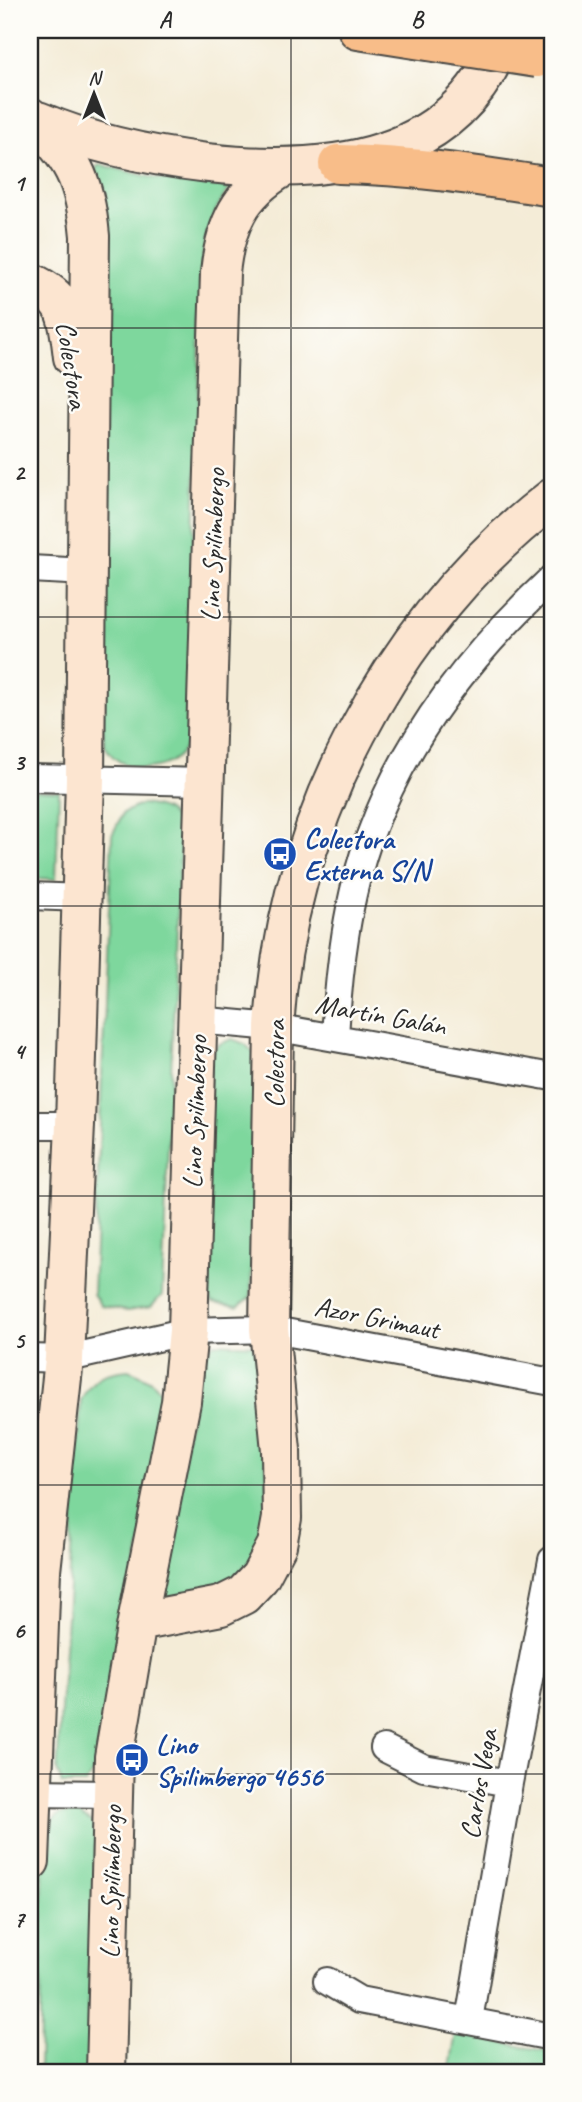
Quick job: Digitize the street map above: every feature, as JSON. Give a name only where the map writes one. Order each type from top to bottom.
[{"type":"highway","points":[[358,30],[545,60]]},
{"type":"highway","points":[[338,164],[379,164],[460,172],[552,187]]},
{"type":"main road","points":[[30,117],[82,137],[163,157],[282,168],[338,164],[366,158],[412,141],[456,111],[492,63],[505,30]]},
{"type":"main road","points":[[30,117],[52,137],[69,159],[82,183],[90,236],[83,898],[75,1125],[47,1358],[36,1571],[30,1861]]},
{"type":"main road","name":"Lino Spilimbergo","points":[[106,2072],[112,1794],[118,1732],[181,1402],[188,1331],[220,273],[227,231],[245,200],[269,176],[282,168]]},
{"type":"main road","name":"Colectora","points":[[30,282],[54,295],[67,316],[89,466]]},
{"type":"main road","name":"Colectora","points":[[137,1622],[221,1606],[243,1595],[260,1577],[277,1545],[282,1518],[281,1450],[269,1329],[274,1027],[276,990],[292,908],[316,823],[351,745],[392,673],[441,607],[475,568],[508,535],[552,498]]},
{"type":"street","points":[[30,569],[87,572]]},
{"type":"street","points":[[335,1037],[338,981],[353,901],[371,833],[403,765],[454,684],[484,646],[552,578]]},
{"type":"street","points":[[30,778],[204,782]]},
{"type":"street","points":[[30,896],[83,898]]},
{"type":"street","name":"Martín Galán","points":[[197,1020],[274,1027],[552,1077]]},
{"type":"street","points":[[30,1125],[75,1125]]},
{"type":"street","name":"Azor Grimaut","points":[[47,1358],[188,1331],[269,1329],[552,1382]]},
{"type":"street","name":"Carlos Vega","points":[[468,2020],[509,1783],[552,1560]]},
{"type":"street","points":[[384,1748],[424,1768],[509,1783]]},
{"type":"street","points":[[31,1793],[112,1794]]},
{"type":"street","points":[[327,1982],[359,2000],[552,2037]]},
{"type":"green space","points":[[97,166],[154,178],[230,188],[210,223],[202,263],[188,743],[182,753],[173,760],[146,768],[117,760],[105,745],[103,728],[95,172]]},
{"type":"green space","points":[[30,790],[59,791],[56,879],[30,878]]},
{"type":"green space","points":[[142,804],[166,810],[181,829],[162,1295],[151,1307],[127,1311],[101,1306],[93,1294],[112,835],[123,813]]},
{"type":"green space","points":[[232,1039],[245,1044],[256,1055],[251,1297],[238,1307],[213,1303],[203,1292],[210,1053],[219,1044]]},
{"type":"green space","points":[[214,1343],[257,1345],[270,1518],[257,1556],[227,1585],[164,1599],[159,1589],[200,1359]]},
{"type":"green space","points":[[128,1370],[151,1381],[167,1400],[101,1762],[85,1784],[62,1784],[57,1771],[81,1400],[99,1377]]},
{"type":"green space","points":[[60,1814],[79,1814],[96,1825],[91,2072],[39,2072],[44,1827]]},
{"type":"green space","points":[[456,2034],[552,2052],[552,2072],[449,2072]]},
{"type":"place","name":"Colectora Externa S/N","points":[[280,854]]},
{"type":"place","name":"Lino Spilimbergo 4656","points":[[132,1760]]}]
